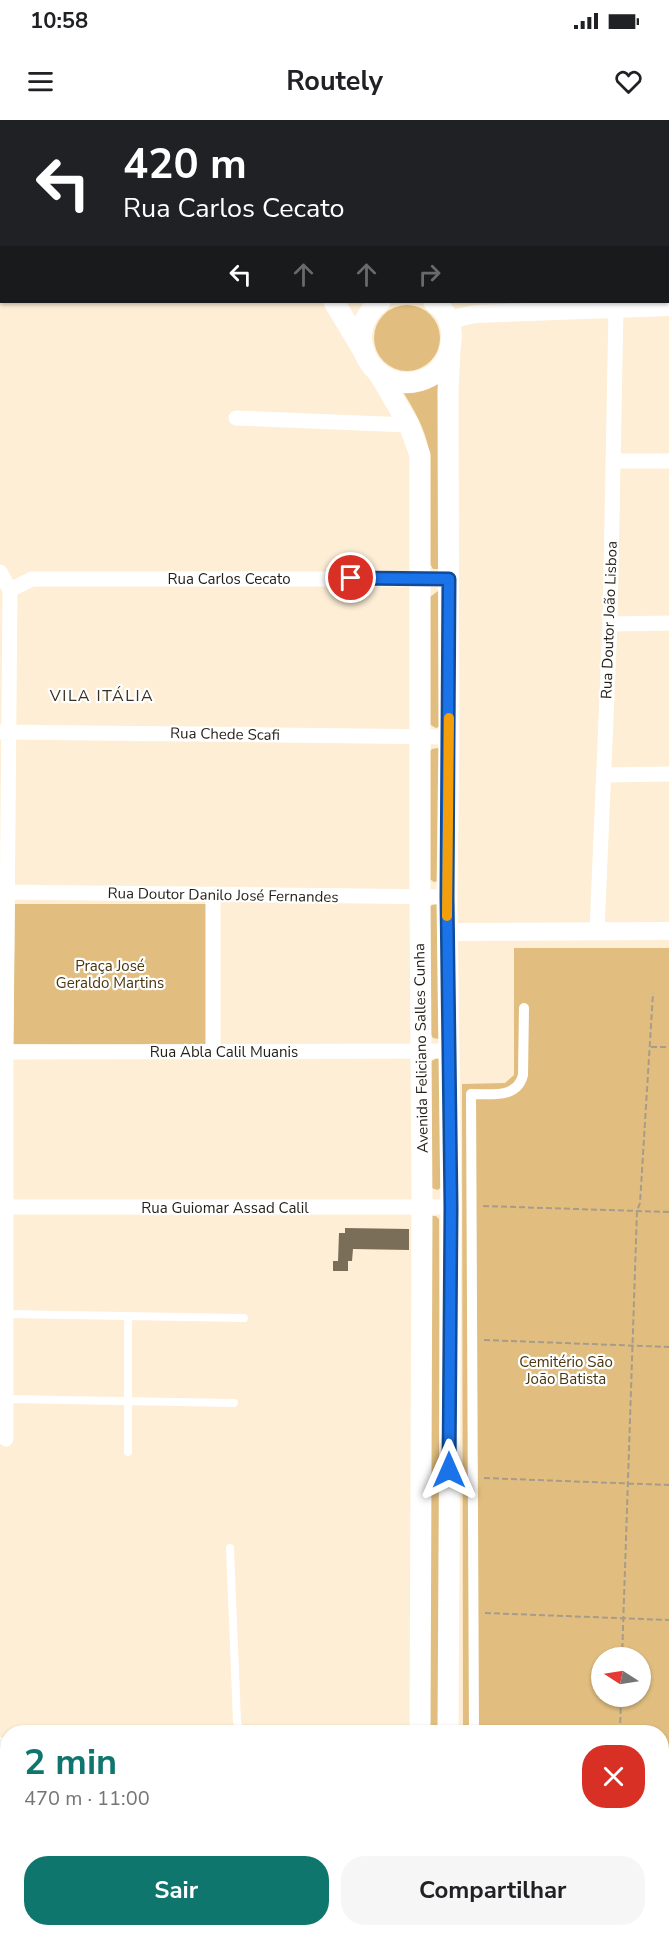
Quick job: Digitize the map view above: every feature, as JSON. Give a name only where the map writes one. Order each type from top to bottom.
[{"type":"main road","name":"Avenida Feliciano Salles Cunha","points":[[335,303],[369,363],[379,374],[409,425],[420,455],[422,1208],[420,1725]]},
{"type":"main road","points":[[363,350],[361,335],[365,320],[373,307],[379,303]]},
{"type":"main road","points":[[436,303],[449,313]]},
{"type":"main road","name":"Avenida Feliciano Salles Cunha","points":[[448,1725],[461,1206],[448,1051],[448,392],[452,333],[449,313]]},
{"type":"main road","points":[[379,374],[392,381],[407,384],[422,381],[435,374],[445,363],[450,350]]},
{"type":"street","points":[[449,313],[669,307]]},
{"type":"street","name":"Rua Doutor João Lisboa","points":[[597,931],[610,624],[616,308]]},
{"type":"street","points":[[236,418],[409,425]]},
{"type":"street","points":[[614,461],[669,461]]},
{"type":"street","points":[[0,572],[10,590],[4,732],[3,1052],[4,1285],[7,1314],[6,1439]]},
{"type":"street","name":"Rua Carlos Cecato","points":[[10,590],[32,579],[449,579]]},
{"type":"street","points":[[610,624],[669,622]]},
{"type":"street","name":"Rua Chede Scafi","points":[[4,732],[449,737]]},
{"type":"street","points":[[604,775],[669,774]]},
{"type":"street","name":"Rua Doutor Danilo José Fernandes","points":[[4,892],[447,897]]},
{"type":"street","points":[[213,894],[213,1052]]},
{"type":"street","points":[[447,932],[669,931]]},
{"type":"street","points":[[474,1725],[472,1339],[461,1206],[471,1094],[503,1094],[511,1092],[522,1082],[524,1075],[524,1008]]},
{"type":"street","name":"Rua Abla Calil Muanis","points":[[3,1052],[448,1051]]},
{"type":"street","name":"Rua Guiomar Assad Calil","points":[[4,1207],[422,1208],[461,1206]]},
{"type":"lane","points":[[7,1314],[244,1318]]},
{"type":"lane","points":[[128,1316],[128,1452]]},
{"type":"lane","points":[[7,1399],[129,1403],[234,1403]]},
{"type":"lane","points":[[230,1548],[238,1725]]},
{"type":"path","points":[[622,1647],[637,1211],[640,1203],[653,993]]},
{"type":"path","points":[[650,1047],[669,1047]]},
{"type":"path","points":[[461,1206],[669,1212]]},
{"type":"path","points":[[472,1339],[669,1347]]},
{"type":"path","points":[[472,1478],[669,1485]]},
{"type":"path","points":[[473,1612],[669,1620]]},
{"type":"path","points":[[620,1725],[621,1707]]},
{"type":"green space","points":[[407,305],[420,308],[430,315],[437,325],[440,338],[437,351],[430,361],[420,368],[407,371],[394,368],[384,361],[377,351],[374,338],[377,325],[384,315],[394,308]]},
{"type":"green space","points":[[438,379],[439,569],[433,569],[429,562],[429,451],[422,427],[402,390]]},
{"type":"green space","points":[[438,591],[443,593],[441,726],[436,728],[429,724],[430,597]]},
{"type":"green space","points":[[438,748],[442,752],[440,881],[434,882],[428,878],[428,754],[432,749]]},
{"type":"green space","points":[[437,903],[439,1039],[433,1038],[430,1033],[430,906]]},
{"type":"green space","name":"Praça José Geraldo Martins","points":[[15,904],[206,904],[206,1045],[13,1044]]},
{"type":"green space","name":"Cemitério São João Batista","points":[[514,948],[669,948],[669,1725],[463,1725],[462,1084],[505,1083],[514,1075]]},
{"type":"green space","points":[[437,1058],[443,1062],[441,1187],[438,1190],[428,1187],[430,1062]]},
{"type":"green space","points":[[430,1216],[436,1216],[439,1219],[440,1725],[429,1725]]},
{"type":"building","points":[[345,1228],[409,1229],[409,1250],[353,1249],[352,1261],[348,1261],[348,1271],[333,1271],[333,1261],[338,1261],[339,1233],[345,1233]]},
{"type":"slow traffic","points":[[447,916],[449,718]]},
{"type":"district","name":"VILA ITÁLIA","points":[[102,696]]},
{"type":"route","points":[[351,578],[449,579],[447,897],[451,1207],[449,1470]]}]
